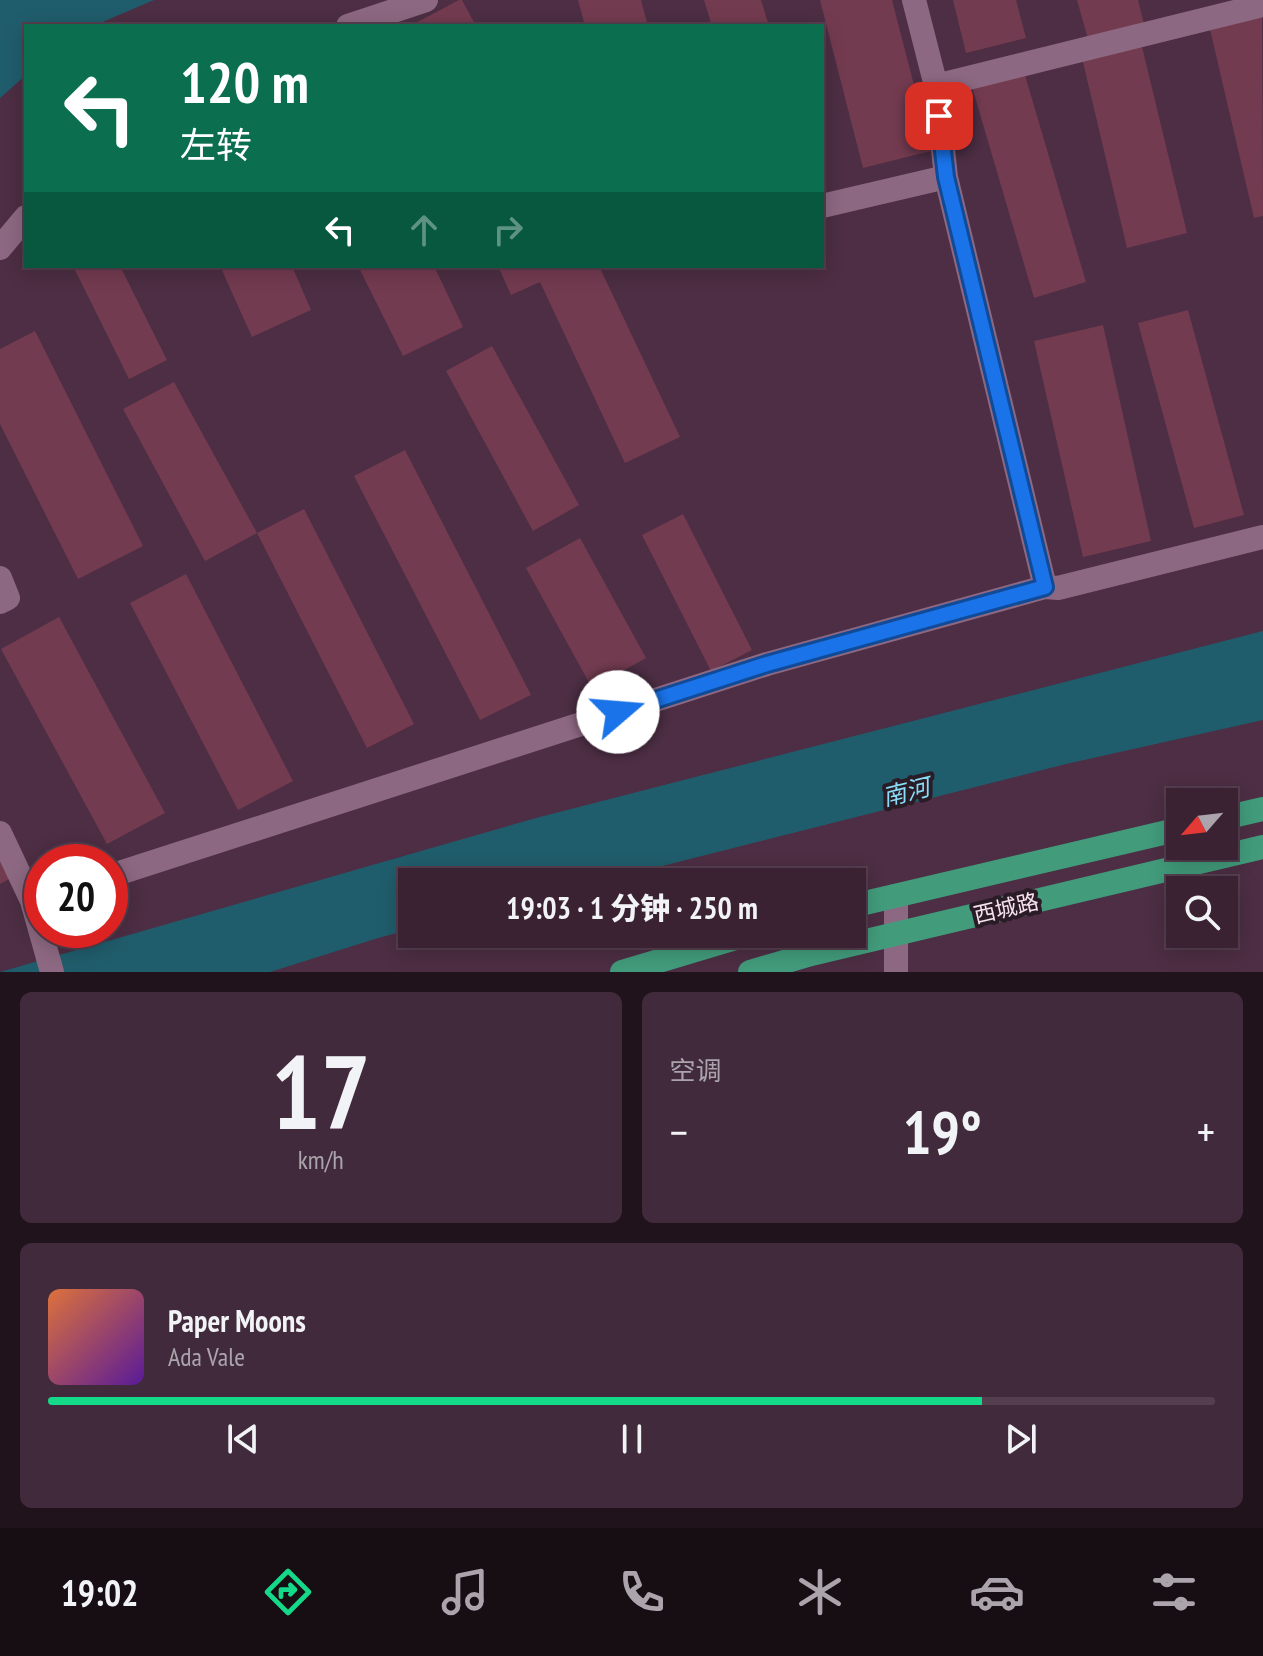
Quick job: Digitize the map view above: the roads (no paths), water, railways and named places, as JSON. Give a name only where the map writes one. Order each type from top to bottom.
[{"type":"main road","points":[[1238,815],[1263,809]]},
{"type":"main road","name":"西城路","points":[[866,903],[1166,832]]},
{"type":"main road","name":"西城路","points":[[750,972],[811,954],[1263,847]]},
{"type":"main road","points":[[622,972],[702,948]]},
{"type":"street","points":[[354,24],[426,0]]},
{"type":"street","points":[[914,0],[936,86],[946,177],[1045,587]]},
{"type":"street","points":[[936,86],[1263,5]]},
{"type":"street","points":[[824,206],[946,177]]},
{"type":"street","points":[[0,248],[24,219]]},
{"type":"street","points":[[128,870],[767,664],[1045,587],[1058,588],[1263,537]]},
{"type":"street","points":[[0,578],[8,598],[0,602]]},
{"type":"street","points":[[0,833],[24,876]]},
{"type":"street","points":[[896,896],[896,972]]},
{"type":"street","points":[[47,948],[52,972]]},
{"type":"water","points":[[0,0],[154,0],[98,24],[24,24],[24,77],[0,98]]},
{"type":"water","name":"南河","points":[[1263,631],[1263,720],[1066,764],[654,868],[398,868],[398,933],[270,972],[0,972],[84,948],[128,948],[128,935],[536,818]]}]
